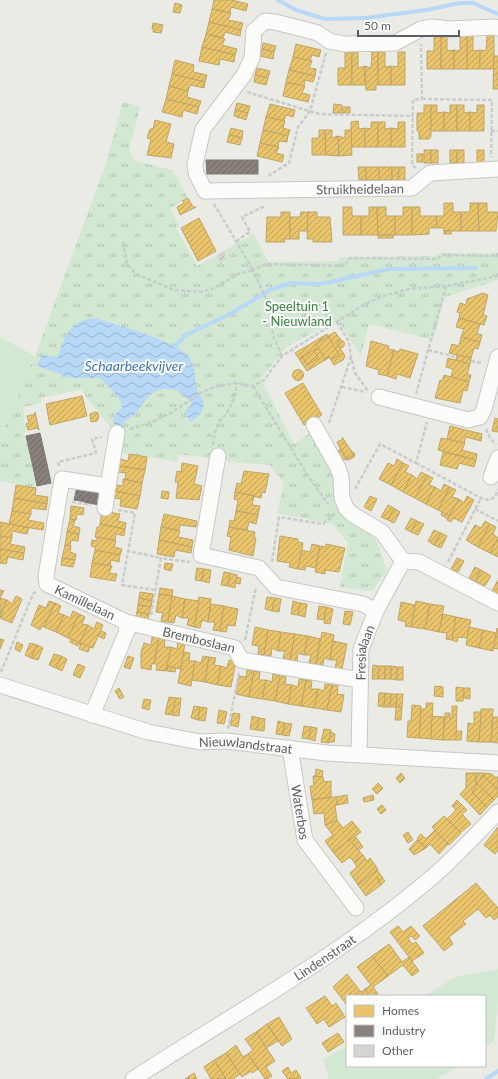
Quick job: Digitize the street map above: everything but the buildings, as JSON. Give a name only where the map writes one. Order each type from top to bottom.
[{"type":"street","points":[[205,191],[196,173],[195,164],[203,129],[236,88],[252,58],[252,36],[260,24],[265,21],[275,22],[318,33],[329,41],[345,44],[395,43],[421,29],[432,27],[450,29],[498,28]]},
{"type":"street","name":"Struikheidelaan","points":[[205,191],[412,188],[430,173],[495,170]]},
{"type":"street","points":[[379,397],[468,420],[480,417],[486,404],[498,357]]},
{"type":"street","points":[[314,425],[338,468],[341,477],[341,511],[352,514],[382,532],[403,560],[419,562],[443,573],[498,603]]},
{"type":"street","points":[[105,508],[117,433]]},
{"type":"street","points":[[218,456],[200,555],[259,568],[276,587],[363,604],[376,611]]},
{"type":"street","points":[[495,483],[498,458]]},
{"type":"street","name":"Kamillelaan","points":[[92,715],[127,631],[126,622],[47,584],[46,576],[62,479],[108,486]]},
{"type":"street","name":"Fresialaan","points":[[359,754],[361,649],[376,611],[403,560]]},
{"type":"street","name":"Bremboslaan","points":[[126,622],[235,648],[241,660],[360,680]]},
{"type":"street","name":"Nieuwlandstraat","points":[[0,685],[148,732],[200,742],[226,741],[327,753],[498,763]]},
{"type":"street","name":"Waterbos","points":[[290,748],[305,840],[356,908]]},
{"type":"street","name":"Lindenstraat","points":[[133,1079],[332,953],[368,927],[432,878],[498,812]]},
{"type":"path","points":[[421,29],[422,100]]},
{"type":"path","points":[[236,241],[250,232],[242,217],[262,207],[265,178],[289,163],[298,127],[310,111],[329,41]]},
{"type":"path","points":[[236,88],[319,114],[413,116]]},
{"type":"path","points":[[425,177],[412,165],[413,100],[492,100],[491,131],[495,170]]},
{"type":"path","points":[[491,131],[498,130]]},
{"type":"path","points":[[205,191],[253,270],[270,310],[273,336],[282,356]]},
{"type":"path","points":[[123,242],[127,264],[136,274],[174,290],[202,292],[214,288],[238,274],[253,270],[266,264],[344,266],[350,258],[437,259],[443,255],[498,256]]},
{"type":"path","points":[[188,401],[217,386],[236,383],[253,386],[264,380],[282,356],[365,304],[386,295],[410,288],[446,286],[498,276]]},
{"type":"path","points":[[412,406],[446,286]]},
{"type":"path","points":[[337,322],[349,342],[355,373],[370,393],[342,386]]},
{"type":"path","points":[[428,350],[456,357]]},
{"type":"path","points":[[332,427],[329,423],[351,356]]},
{"type":"path","points":[[218,456],[213,445],[215,432],[234,399],[236,383]]},
{"type":"path","points":[[253,386],[308,476],[341,511]]},
{"type":"path","points":[[416,463],[430,410]]},
{"type":"path","points":[[480,417],[490,438],[498,446]]},
{"type":"path","points":[[226,741],[257,583],[271,570],[279,517],[323,524],[341,511],[380,444],[481,498],[489,500],[495,497],[495,483]]},
{"type":"path","points":[[443,573],[481,498]]},
{"type":"path","points":[[475,509],[498,521]]},
{"type":"path","points":[[155,590],[122,585],[128,551],[194,563],[200,555]]},
{"type":"path","points":[[149,627],[161,558]]},
{"type":"path","points":[[0,674],[33,594],[47,584]]},
{"type":"green space","name":"Speeltuin 1 - Nieuwland","points":[[123,102],[140,107],[129,150],[135,161],[173,170],[188,198],[170,208],[179,226],[176,228],[197,266],[253,234],[269,262],[339,261],[339,257],[436,256],[437,253],[498,253],[498,280],[445,297],[433,340],[369,324],[361,356],[337,320],[286,347],[261,379],[294,444],[310,433],[334,471],[339,506],[375,536],[387,571],[372,591],[340,587],[348,543],[332,524],[277,513],[284,483],[270,465],[241,463],[179,454],[177,462],[119,452],[113,431],[84,394],[83,389],[41,398],[42,403],[23,407],[26,432],[24,433],[37,488],[0,481],[0,438],[35,356],[105,166]]},
{"type":"green space","points":[[0,337],[35,356],[0,438]]},
{"type":"green space","points":[[498,969],[498,999],[494,1041],[486,1046],[486,995],[427,995],[455,977]]},
{"type":"green space","points":[[346,1046],[346,1067],[455,1067],[437,1079],[329,1079],[323,1060]]},
{"type":"water","name":"Schaarbeekvijver","points":[[95,318],[148,335],[175,347],[186,354],[192,362],[198,393],[204,404],[198,416],[190,422],[185,411],[192,404],[188,399],[173,389],[161,389],[150,395],[134,415],[122,424],[124,428],[116,429],[113,419],[115,414],[122,408],[120,400],[100,378],[71,378],[37,366],[42,355],[58,357],[66,336],[74,325],[87,319]]},
{"type":"waterway","points":[[278,0],[296,10],[325,19],[366,18],[426,10],[460,3],[473,3],[498,14]]},
{"type":"waterway","points":[[175,346],[186,335],[228,315],[272,289],[291,283],[321,284],[389,269],[476,268]]},
{"type":"waterway","points":[[486,1079],[498,1071]]}]
